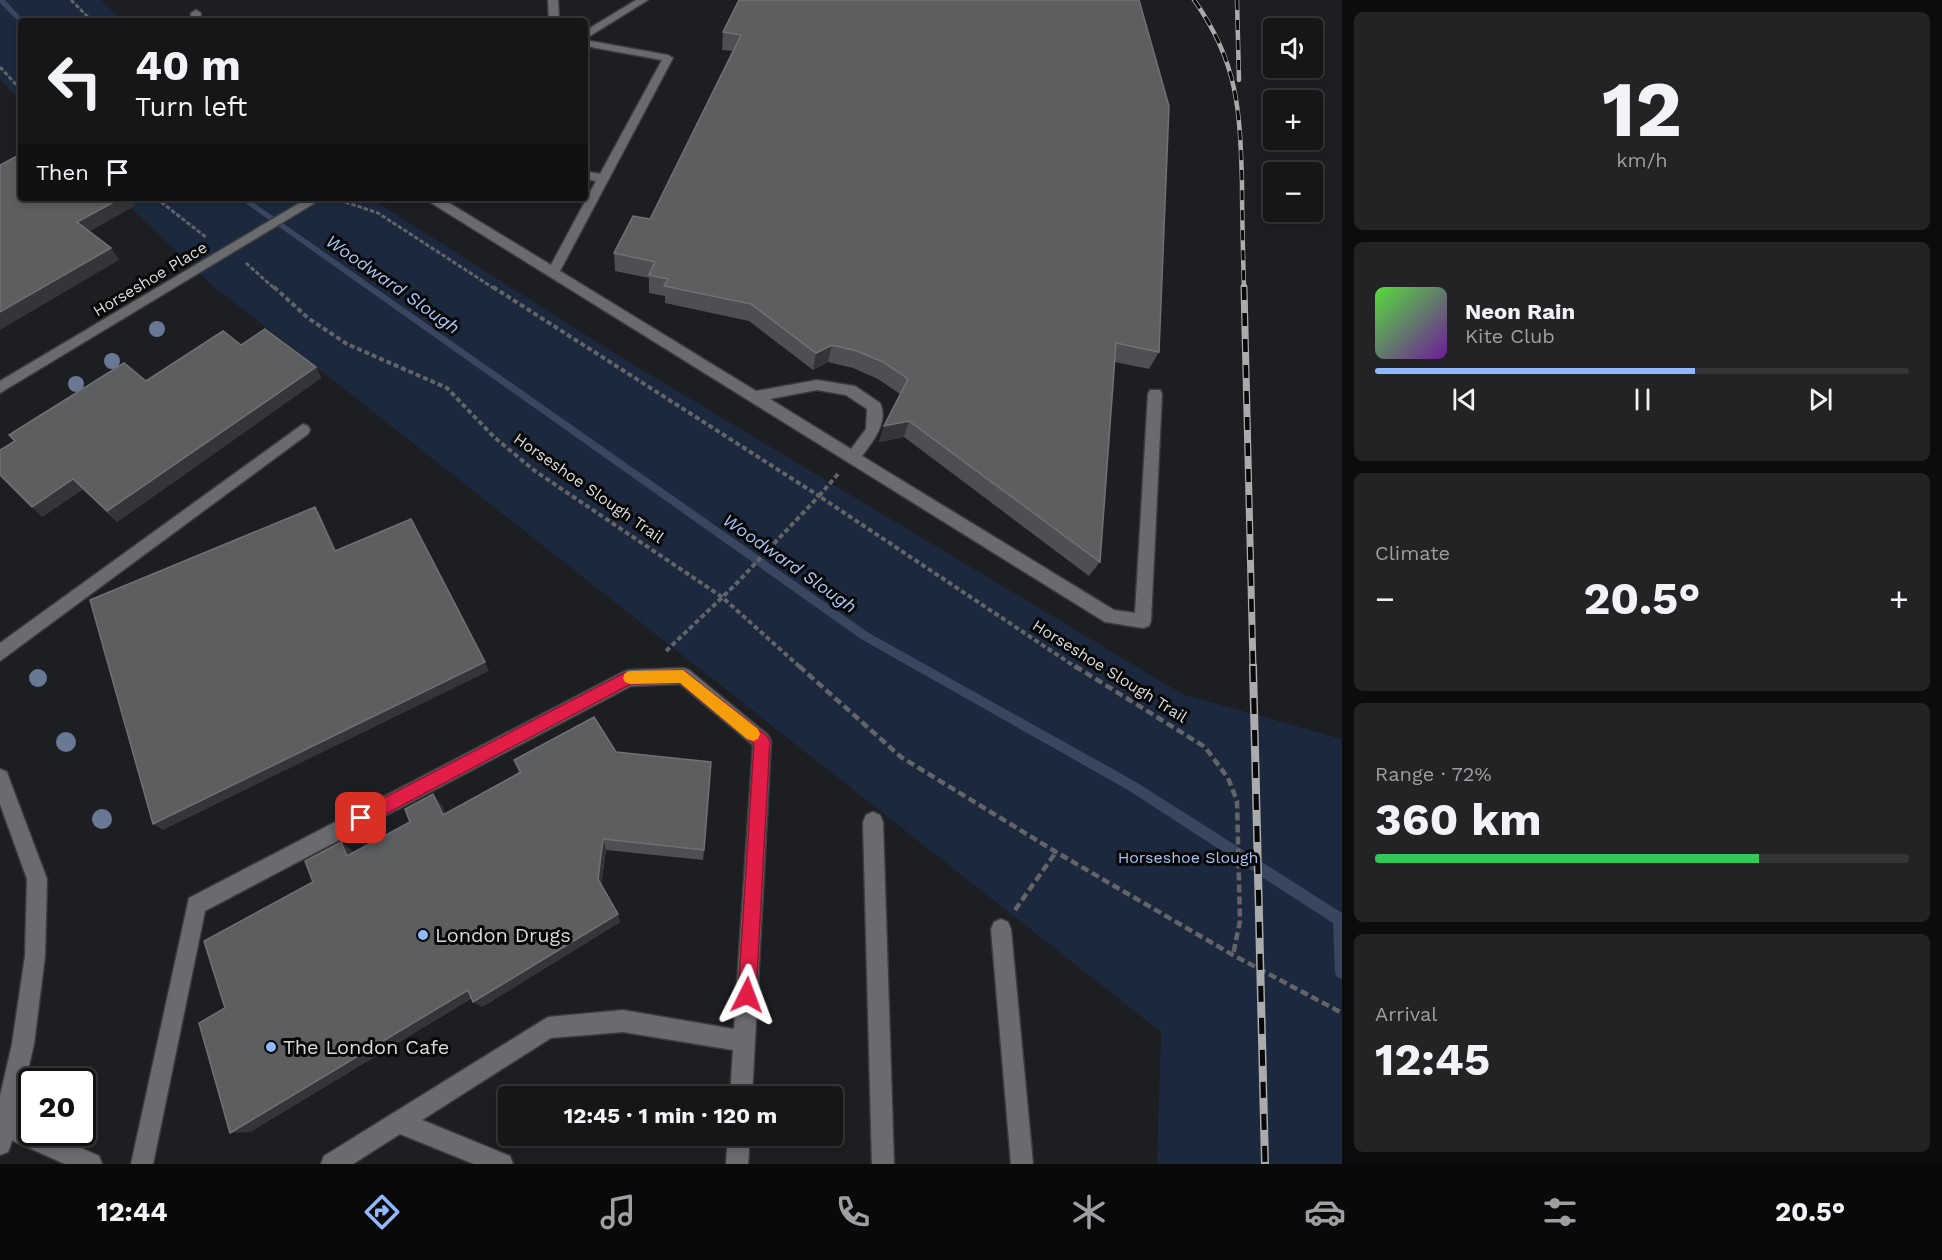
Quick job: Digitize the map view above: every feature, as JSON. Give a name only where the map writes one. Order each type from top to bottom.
[{"type":"street","points":[[553,0],[554,18]]},
{"type":"street","points":[[588,34],[643,0]]},
{"type":"street","points":[[553,273],[668,58],[588,44]]},
{"type":"street","points":[[588,175],[604,178]]},
{"type":"street","name":"Horseshoe Place","points":[[0,388],[238,253],[312,201]]},
{"type":"street","points":[[437,201],[1111,617],[1143,621],[1155,394]]},
{"type":"street","points":[[752,397],[817,385],[850,390],[875,407],[873,430],[852,459]]},
{"type":"street","points":[[0,653],[303,430]]},
{"type":"street","points":[[142,1164],[196,904],[629,678],[683,676],[762,741],[742,1086]]},
{"type":"street","points":[[0,778],[37,879],[33,967],[23,1044],[3,1135],[91,1164]]},
{"type":"street","points":[[873,822],[883,1164]]},
{"type":"street","points":[[1001,929],[1022,1164]]},
{"type":"street","points":[[332,1164],[548,1028],[623,1021],[744,1041]]},
{"type":"street","points":[[398,1122],[502,1164]]},
{"type":"street","points":[[737,1164],[738,1146]]},
{"type":"path","points":[[71,0],[89,18]]},
{"type":"path","points":[[0,67],[18,87]]},
{"type":"path","points":[[160,201],[207,238]]},
{"type":"path","name":"Horseshoe Slough Trail","points":[[342,201],[378,213],[819,496],[1088,675],[1205,747],[1228,778],[1237,801],[1240,921],[1233,955]]},
{"type":"path","name":"Horseshoe Slough Trail","points":[[238,253],[308,318],[347,344],[447,388],[494,436],[535,471],[722,597],[901,757],[1056,852],[1233,955],[1342,1013]]},
{"type":"path","points":[[639,678],[734,586],[819,496]]},
{"type":"path","points":[[1001,929],[1056,852]]},
{"type":"green space","points":[[0,0],[101,0],[119,18],[18,18],[18,99],[0,79]]},
{"type":"green space","name":"Horseshoe Slough","points":[[124,201],[375,201],[614,353],[1182,694],[1342,739],[1342,1164],[1157,1164],[1161,1032],[212,285]]},
{"type":"building","points":[[739,0],[1139,0],[1169,106],[1159,352],[1116,343],[1100,562],[909,421],[884,426],[908,379],[883,362],[857,351],[832,345],[816,353],[751,304],[664,286],[668,279],[649,275],[655,262],[614,253],[633,216],[650,219],[741,35],[723,32]]},
{"type":"building","points":[[18,156],[18,201],[116,201],[77,222],[111,248],[0,312],[0,165]]},
{"type":"building","points":[[265,329],[316,367],[107,511],[73,479],[32,507],[0,475],[0,450],[15,441],[9,435],[124,363],[146,381],[223,331],[241,345]]},
{"type":"building","points":[[315,507],[335,551],[411,519],[485,662],[153,824],[90,600]]},
{"type":"building","name":"London Drugs","points":[[594,717],[616,752],[711,762],[704,850],[603,839],[598,879],[618,914],[473,1002],[468,990],[230,1133],[199,1023],[225,1008],[204,941],[313,882],[305,861],[341,842],[347,856],[410,822],[405,809],[433,794],[443,815],[521,772],[514,760]]},
{"type":"waterway","name":"Woodward Slough","points":[[1,0],[18,18]]},
{"type":"waterway","name":"Woodward Slough","points":[[246,201],[865,636],[1132,786],[1339,919]]},
{"type":"waterway","points":[[1339,919],[1342,972]]},
{"type":"railway","points":[[1194,0],[1220,44],[1234,87],[1238,109],[1244,289]]},
{"type":"railway","points":[[1237,0],[1239,80]]},
{"type":"railway","points":[[1244,287],[1253,668]]},
{"type":"railway","points":[[1253,666],[1265,1164]]},
{"type":"slow traffic","points":[[630,678],[683,676],[753,734]]},
{"type":"place","name":"London Drugs","points":[[423,935]]},
{"type":"place","name":"The London Cafe","points":[[271,1047]]},
{"type":"route","points":[[361,818],[629,678],[683,676],[762,741],[747,995]]}]
